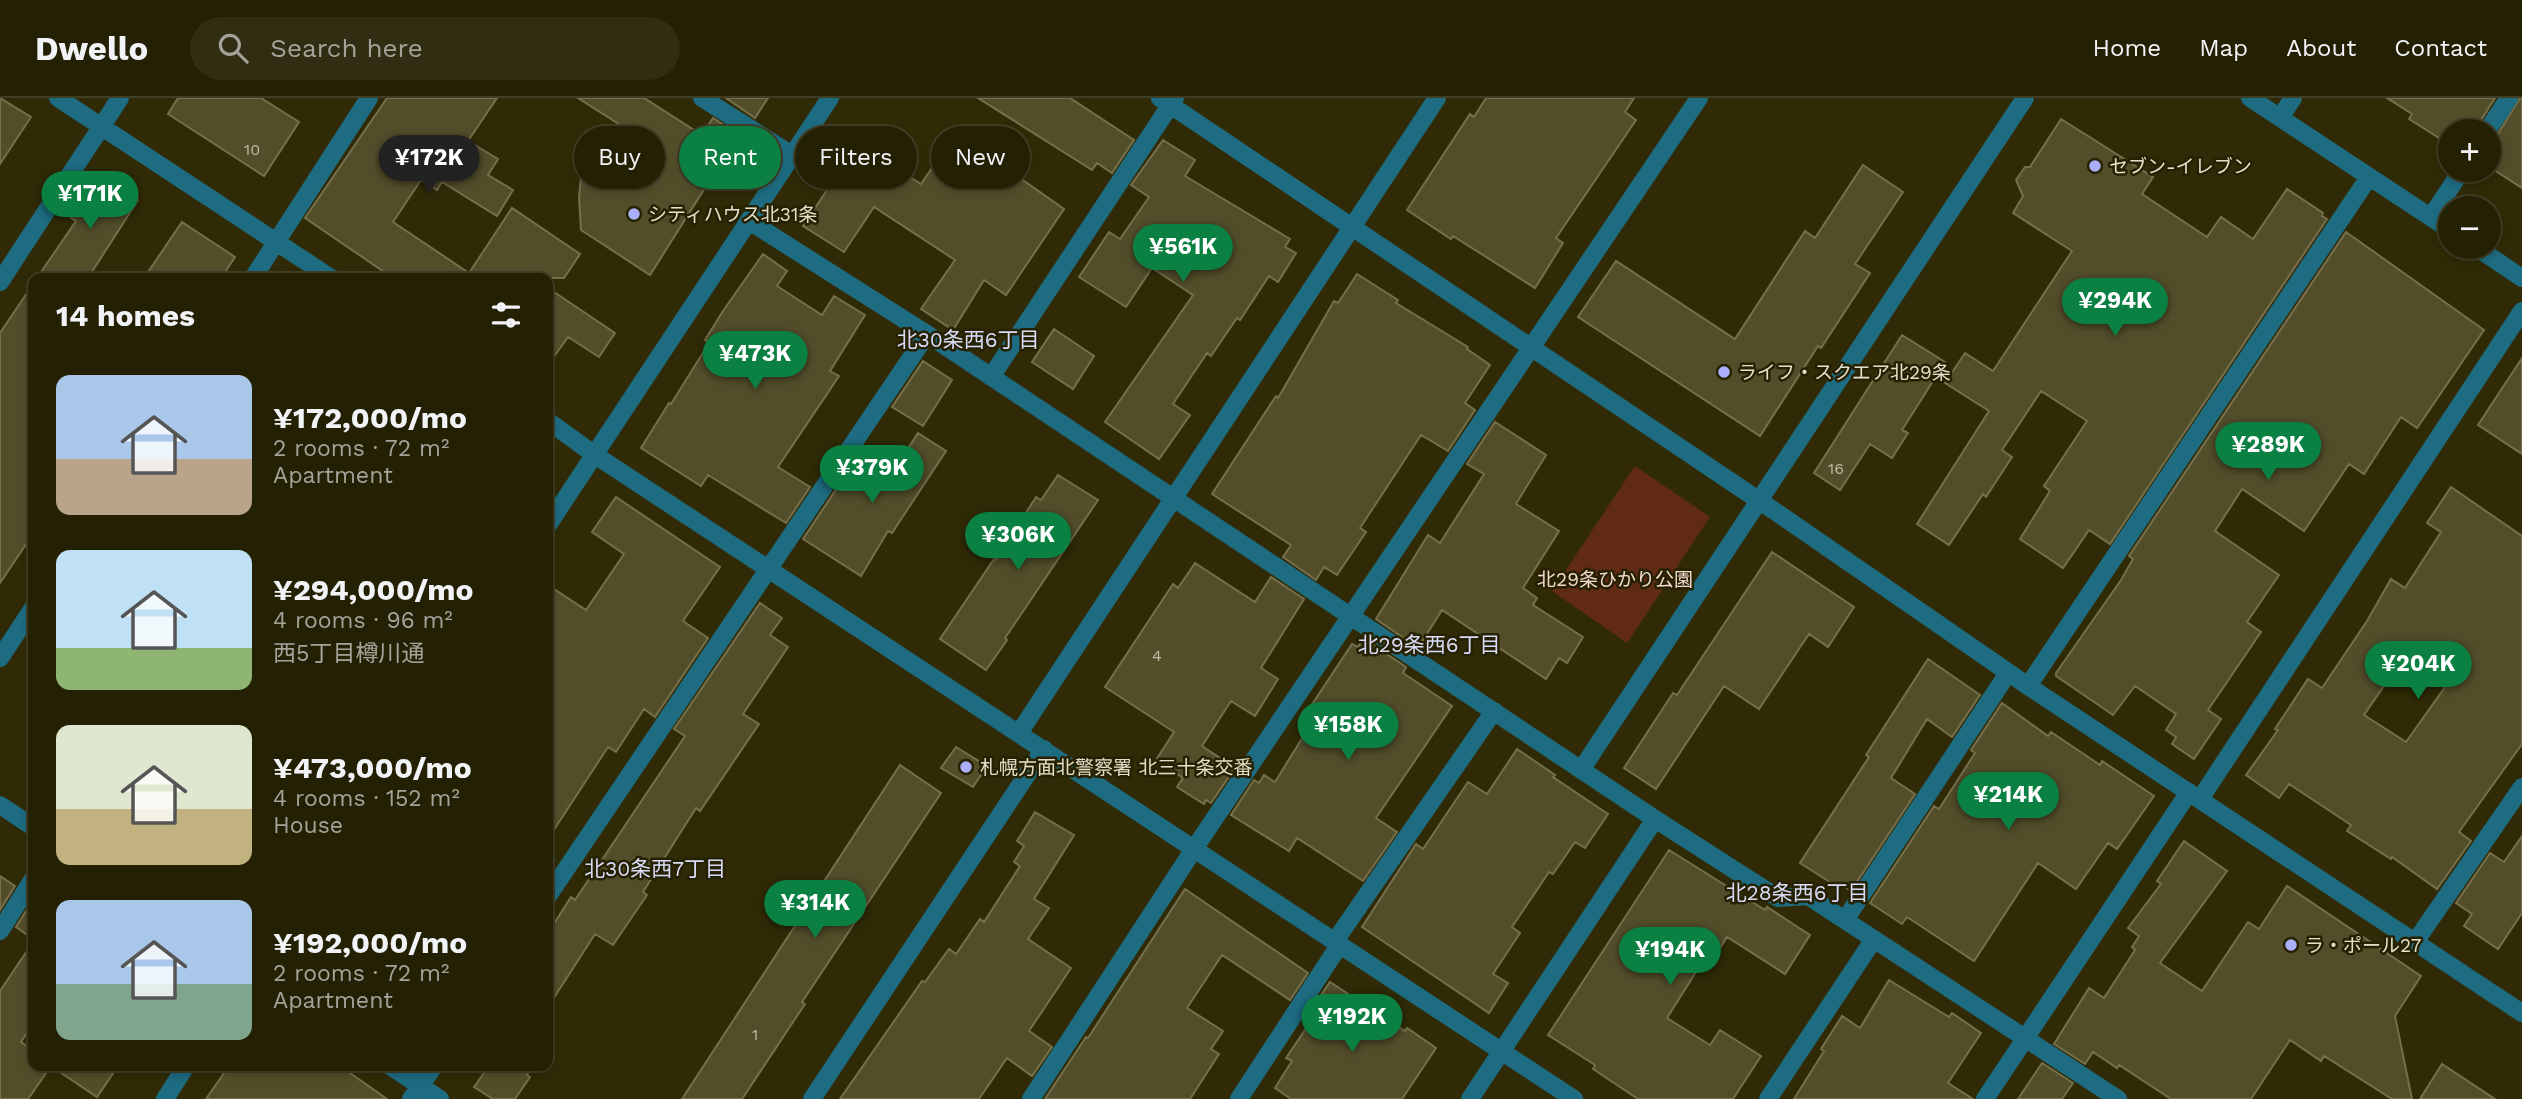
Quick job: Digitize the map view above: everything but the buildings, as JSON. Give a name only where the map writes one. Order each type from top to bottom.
[{"type":"street","points":[[58,98],[323,273]]},
{"type":"street","points":[[0,282],[120,98]]},
{"type":"street","points":[[256,273],[369,98]]},
{"type":"street","points":[[702,98],[792,155]]},
{"type":"street","points":[[553,518],[830,98]]},
{"type":"street","points":[[1019,733],[1437,98]]},
{"type":"street","points":[[1031,1099],[1194,849],[1699,98]]},
{"type":"street","points":[[1581,769],[2025,98]]},
{"type":"street","points":[[2250,98],[2438,222]]},
{"type":"street","points":[[2280,118],[2293,98]]},
{"type":"street","points":[[2495,119],[2509,98]]},
{"type":"street","points":[[991,377],[1168,100],[2008,673],[2522,1013]]},
{"type":"street","points":[[2028,686],[2369,177]]},
{"type":"street","points":[[2431,217],[2454,182]]},
{"type":"street","points":[[748,221],[927,334],[1778,898],[1808,896],[2118,1099]]},
{"type":"street","points":[[2494,259],[2522,278]]},
{"type":"street","points":[[1985,1099],[2522,311]]},
{"type":"street","points":[[553,888],[927,334]]},
{"type":"street","points":[[553,425],[595,455],[1574,1099]]},
{"type":"street","points":[[0,658],[28,616]]},
{"type":"street","points":[[1845,919],[2008,673]]},
{"type":"street","points":[[1239,1099],[1337,943],[1494,711]]},
{"type":"street","points":[[812,1099],[1044,750]]},
{"type":"street","points":[[2415,942],[2522,787]]},
{"type":"street","points":[[0,805],[28,824]]},
{"type":"street","points":[[1470,1099],[1655,819]]},
{"type":"street","points":[[0,931],[28,887]]},
{"type":"street","points":[[1768,1099],[1874,939]]},
{"type":"street","points":[[165,1099],[183,1071]]},
{"type":"street","points":[[395,1071],[415,1092],[440,1099]]},
{"type":"street","points":[[415,1092],[430,1071]]},
{"type":"green space","name":"北29条ひかり公園","points":[[1635,466],[1710,517],[1627,643],[1552,591]]},
{"type":"place","name":"セブン-イレブン","points":[[2095,166]]},
{"type":"place","name":"シティハウス北31条","points":[[634,214]]},
{"type":"place","name":"ライフ・スクエア北29条","points":[[1724,372]]},
{"type":"place","name":"札幌方面北警察署 北三十条交番","points":[[966,767]]},
{"type":"place","name":"ラ・ポール27","points":[[2291,945]]},
{"type":"district","name":"北30条西6丁目","points":[[968,339]]},
{"type":"district","name":"北29条西6丁目","points":[[1429,644]]},
{"type":"district","name":"北30条西7丁目","points":[[655,868]]},
{"type":"district","name":"北28条西6丁目","points":[[1797,892]]}]
